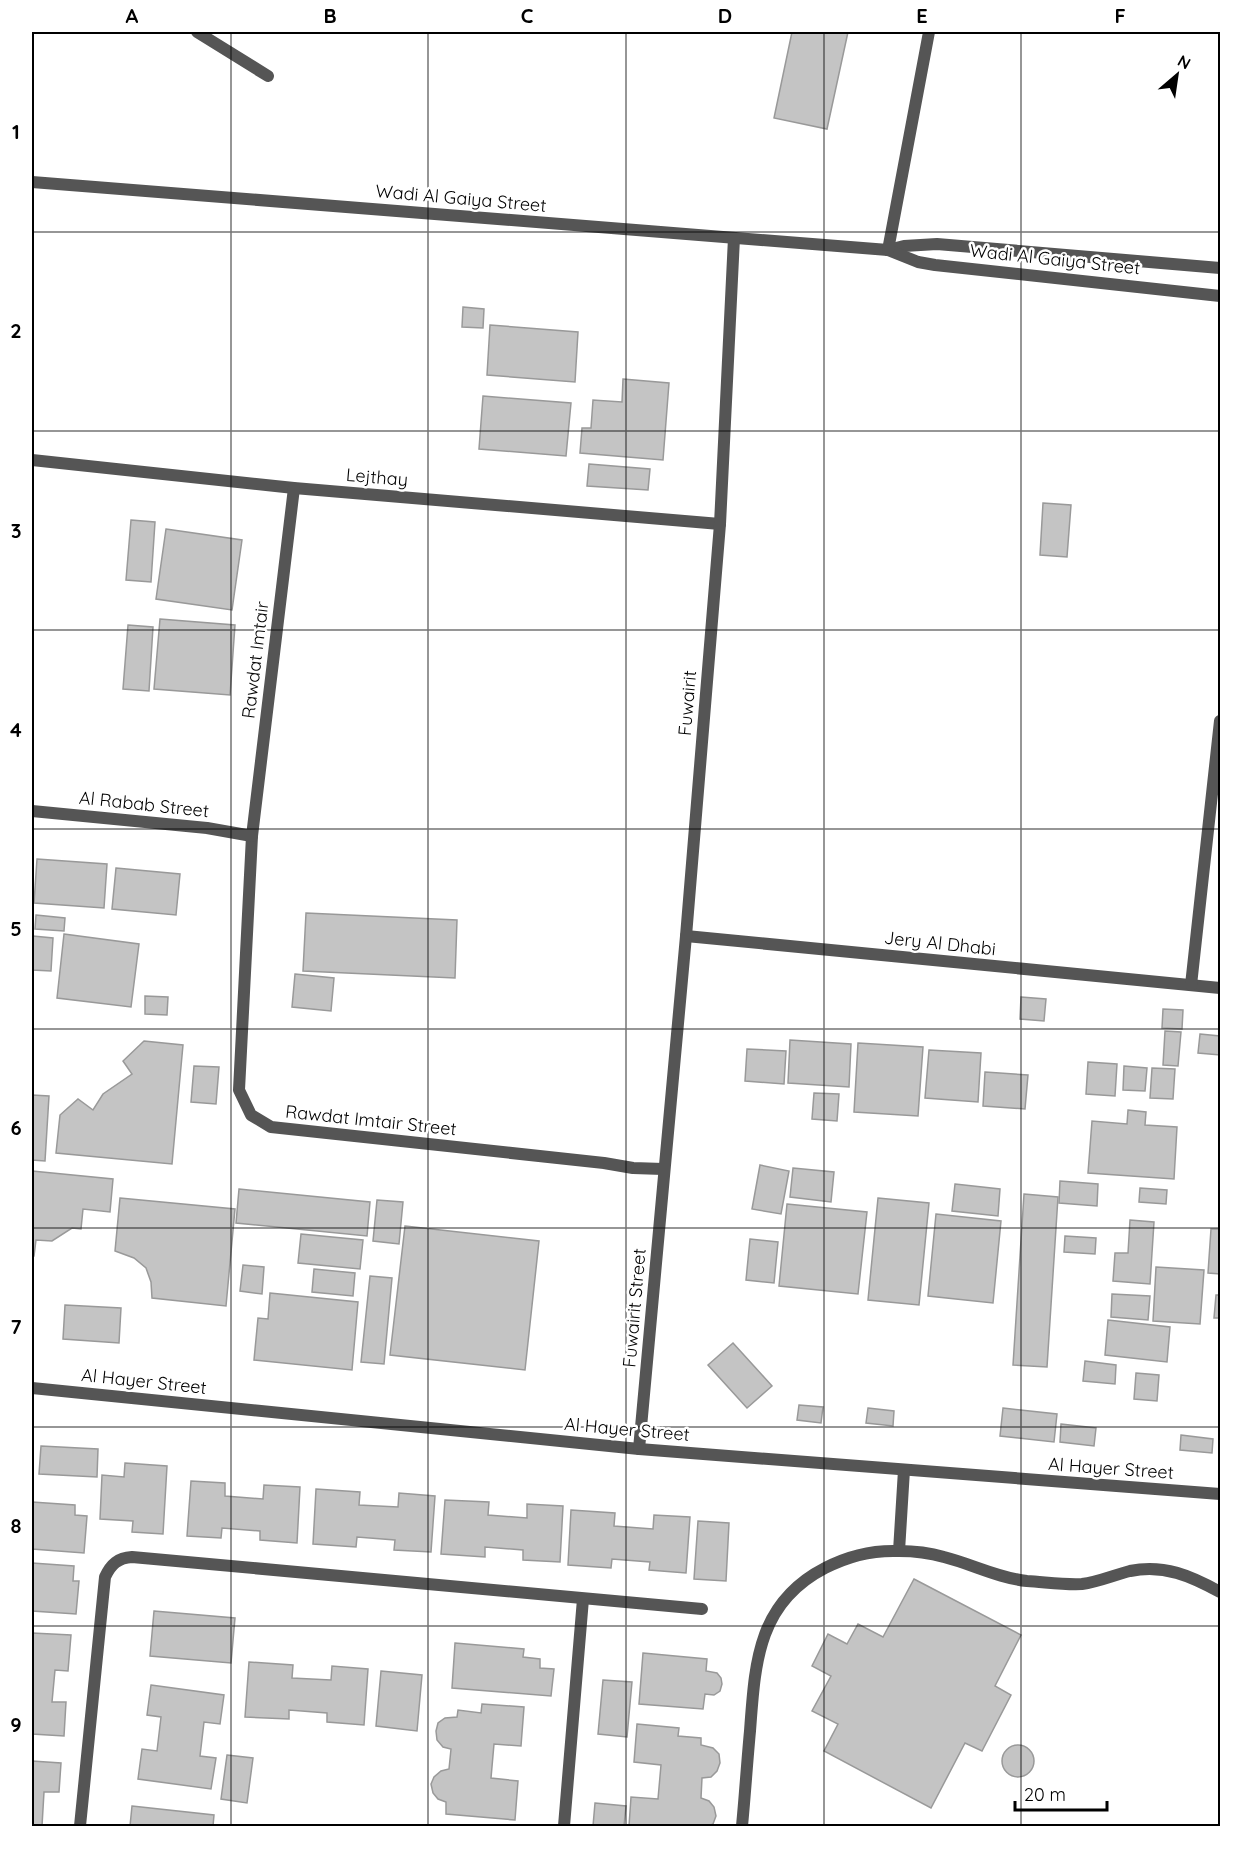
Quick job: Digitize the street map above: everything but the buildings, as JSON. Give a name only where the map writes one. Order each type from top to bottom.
[{"type":"street","points":[[197,32],[268,76]]},
{"type":"street","points":[[888,250],[929,32]]},
{"type":"street","name":"Wadi Al Gaiya Street","points":[[32,182],[888,250],[918,262],[935,265],[1221,296]]},
{"type":"street","name":"Fuwairit","points":[[663,1169],[686,936],[720,524],[734,238]]},
{"type":"street","name":"Wadi Al Gaiya Street","points":[[888,250],[904,246],[937,244],[1221,268]]},
{"type":"street","name":"Lejthay","points":[[32,460],[294,488],[720,524]]},
{"type":"street","name":"Rawdat Imtair","points":[[252,836],[294,488]]},
{"type":"street","points":[[1191,985],[1221,721]]},
{"type":"street","name":"Al Rabab Street","points":[[32,811],[207,828],[252,836]]},
{"type":"street","name":"Rawdat Imtair Street","points":[[252,836],[239,1090],[251,1114],[272,1127],[633,1168],[663,1169]]},
{"type":"street","name":"Jery Al Dhabi","points":[[686,936],[1221,988]]},
{"type":"street","name":"Fuwairit Street","points":[[639,1449],[660,1229],[663,1169]]},
{"type":"street","name":"Al Hayer Street","points":[[32,1388],[639,1449],[1221,1494]]},
{"type":"street","points":[[899,1551],[904,1470]]},
{"type":"street","points":[[742,1827],[754,1678],[764,1634],[772,1616],[798,1586],[837,1561],[882,1551],[899,1551],[943,1556],[988,1572],[1024,1580],[1067,1584],[1098,1581],[1130,1571],[1165,1569],[1193,1577],[1221,1592]]},
{"type":"street","points":[[80,1827],[105,1577],[115,1562],[123,1558],[132,1557],[702,1610]]},
{"type":"street","points":[[564,1827],[583,1599]]}]
